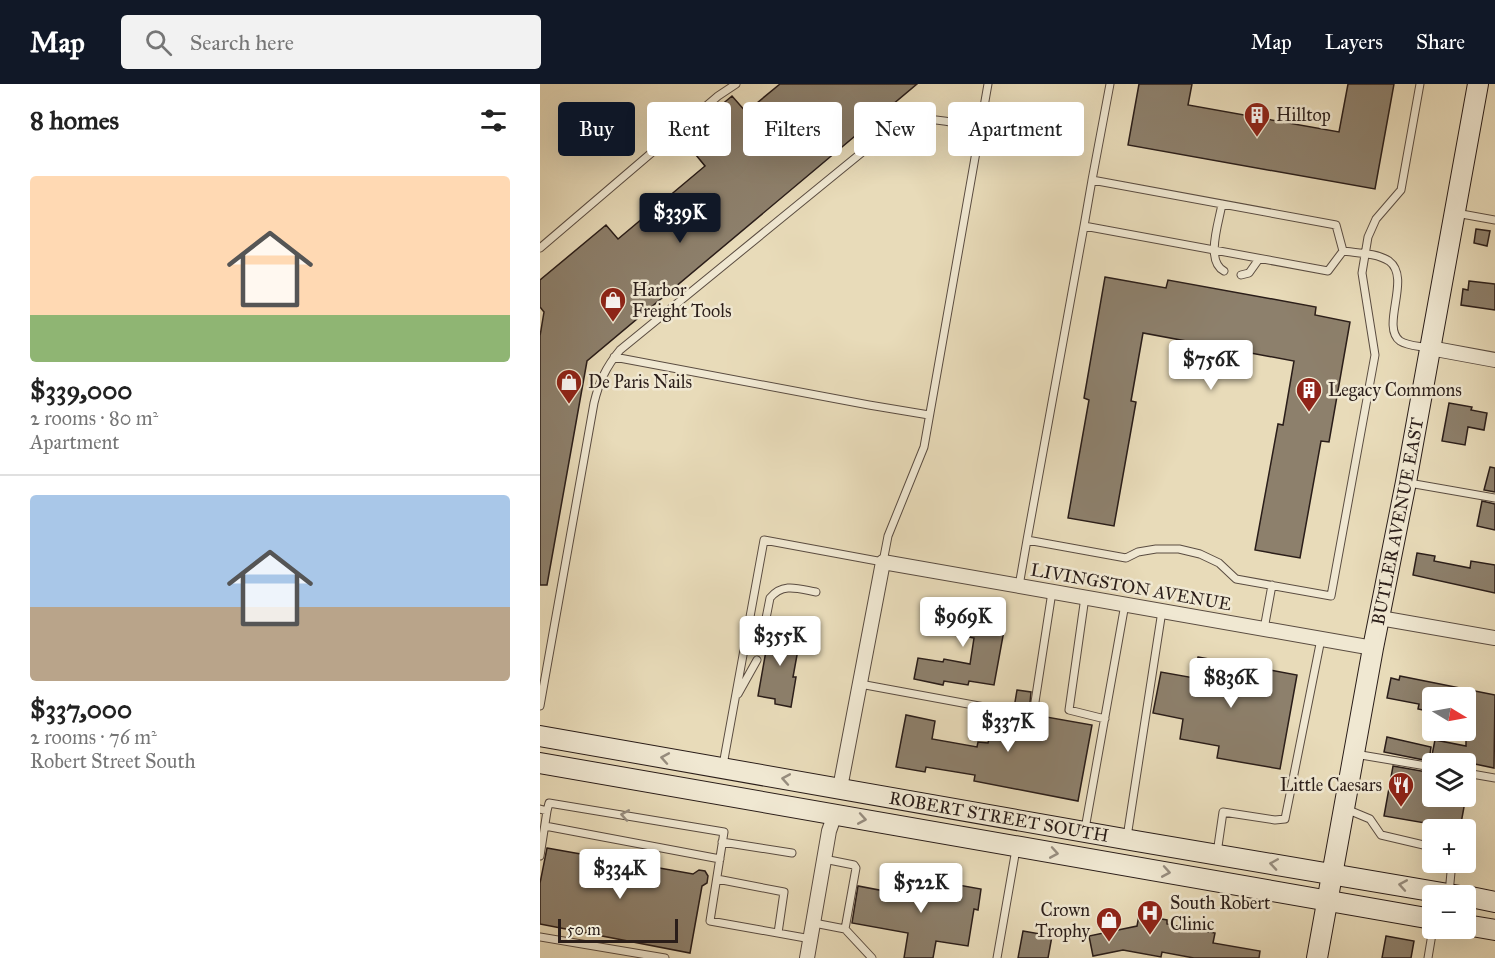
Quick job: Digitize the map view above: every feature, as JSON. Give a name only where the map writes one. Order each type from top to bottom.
[{"type":"main road","name":"BUTLER AVENUE EAST","points":[[1317,958],[1478,84]]},
{"type":"main road","name":"ROBERT STREET SOUTH","points":[[540,736],[1422,889]]},
{"type":"main road","name":"ROBERT STREET SOUTH","points":[[540,763],[1422,917]]},
{"type":"main road","points":[[804,809],[830,798],[840,788]]},
{"type":"main road","points":[[835,814],[842,806],[864,793]]},
{"type":"main road","name":"ROBERT STREET SOUTH","points":[[1476,898],[1495,902]]},
{"type":"main road","points":[[1476,927],[1495,930]]},
{"type":"street","points":[[1430,348],[1495,360]]},
{"type":"street","points":[[840,788],[883,562]]},
{"type":"street","name":"LIVINGSTON AVENUE","points":[[883,562],[1373,648]]},
{"type":"street","points":[[1380,618],[1495,638]]},
{"type":"street","points":[[807,958],[824,859],[835,814]]},
{"type":"lane","points":[[540,248],[709,104],[736,84]]},
{"type":"lane","points":[[985,102],[988,84]]},
{"type":"lane","points":[[1019,586],[1110,84]]},
{"type":"lane","points":[[1027,540],[1126,558],[1138,552],[1179,549],[1200,554],[1219,563],[1236,579],[1331,596],[1375,355],[1362,273],[1365,254],[1368,237],[1376,219],[1401,190],[1420,84]]},
{"type":"lane","points":[[540,706],[594,404],[600,381],[614,357],[898,123],[911,119],[948,123]]},
{"type":"lane","points":[[722,768],[765,540],[883,562],[888,536],[924,447],[975,156]]},
{"type":"lane","points":[[1092,180],[1336,225],[1343,250]]},
{"type":"lane","points":[[1222,204],[1214,259],[1218,268],[1224,272]]},
{"type":"lane","points":[[1454,213],[1495,220]]},
{"type":"lane","points":[[1084,226],[1328,271],[1343,250]]},
{"type":"lane","points":[[1343,250],[1379,257],[1388,261],[1395,268],[1397,279],[1393,328],[1397,339],[1404,343],[1430,348]]},
{"type":"lane","points":[[1241,275],[1249,273],[1258,259]]},
{"type":"lane","points":[[614,357],[929,415]]},
{"type":"lane","points":[[1406,482],[1495,498]]},
{"type":"lane","points":[[1264,629],[1272,585]]},
{"type":"lane","points":[[760,649],[770,598],[775,592],[780,588],[790,587],[816,592]]},
{"type":"lane","points":[[1035,702],[1052,592]]},
{"type":"lane","points":[[1085,597],[1069,710],[1105,719]]},
{"type":"lane","points":[[1085,832],[1125,604]]},
{"type":"lane","points":[[1127,839],[1162,611]]},
{"type":"lane","points":[[1217,854],[1223,812],[1275,820],[1285,819],[1321,639]]},
{"type":"lane","points":[[735,698],[757,660]]},
{"type":"lane","points":[[860,684],[1006,711]]},
{"type":"lane","points":[[1354,753],[1422,765]]},
{"type":"lane","points":[[1476,775],[1495,778]]},
{"type":"lane","points":[[540,856],[545,826],[544,810],[549,803],[724,832],[710,921],[811,939]]},
{"type":"lane","points":[[1344,808],[1370,819],[1381,835],[1422,845]]},
{"type":"lane","points":[[545,826],[720,859]]},
{"type":"lane","points":[[722,842],[792,853]]},
{"type":"lane","points":[[997,958],[1017,846]]},
{"type":"lane","points":[[824,859],[854,864],[856,868],[845,929]]},
{"type":"lane","points":[[717,879],[784,892],[778,933]]},
{"type":"lane","points":[[814,923],[845,929],[872,958]]},
{"type":"lane","points":[[540,937],[665,958]]},
{"type":"lane","points":[[1428,958],[1431,939]]},
{"type":"building","points":[[780,84],[917,84],[896,102],[854,102],[854,137],[842,147],[842,102],[758,102]]},
{"type":"building","name":"Hilltop","points":[[1139,84],[1192,84],[1188,105],[1339,132],[1348,84],[1394,84],[1375,189],[1128,145]]},
{"type":"building","points":[[732,96],[743,109],[743,156],[831,156],[587,361],[547,585],[540,585],[540,336],[544,312],[540,307],[540,280],[606,225],[618,239],[705,166],[697,156],[731,156],[731,102],[725,102]]},
{"type":"building","points":[[1476,229],[1490,231],[1487,246],[1474,243]]},
{"type":"building","name":"Legacy Commons","points":[[1105,277],[1166,288],[1168,280],[1316,307],[1315,315],[1350,322],[1329,442],[1321,441],[1300,558],[1255,550],[1278,424],[1283,425],[1294,361],[1143,333],[1131,401],[1136,402],[1114,526],[1068,518],[1089,400],[1084,398]]},
{"type":"building","points":[[1469,281],[1495,284],[1495,310],[1461,305],[1463,289],[1468,290]]},
{"type":"building","points":[[1449,403],[1472,407],[1471,410],[1487,413],[1484,430],[1468,427],[1465,445],[1442,441]]},
{"type":"building","points":[[1490,467],[1495,468],[1495,492],[1484,490]]},
{"type":"building","points":[[1482,501],[1495,504],[1495,530],[1477,526]]},
{"type":"building","points":[[1417,553],[1435,556],[1434,561],[1470,568],[1471,561],[1495,565],[1495,593],[1413,575]]},
{"type":"building","points":[[928,602],[980,616],[979,620],[1005,625],[994,685],[969,681],[968,685],[944,681],[943,685],[914,679],[918,658],[943,662],[944,659],[970,664],[974,638],[948,633],[949,629],[924,625]]},
{"type":"building","points":[[770,628],[801,633],[793,677],[796,677],[791,707],[775,704],[775,699],[758,696]]},
{"type":"building","points":[[1198,657],[1297,675],[1280,769],[1217,758],[1219,746],[1180,739],[1183,719],[1153,713],[1161,672],[1194,678]]},
{"type":"building","points":[[1400,676],[1455,687],[1422,687],[1422,710],[1418,709],[1419,704],[1387,698],[1391,678],[1399,680]]},
{"type":"building","points":[[1017,690],[1031,692],[1029,714],[1092,725],[1078,801],[974,781],[975,775],[926,767],[925,772],[896,767],[906,715],[935,721],[932,739],[977,747],[978,742],[988,743],[990,735],[1011,739],[1017,708],[1014,708]]},
{"type":"building","points":[[1476,691],[1495,695],[1494,768],[1476,764],[1476,753],[1432,753],[1435,741],[1466,746],[1466,741],[1476,741]]},
{"type":"building","points":[[1387,737],[1431,747],[1430,753],[1422,753],[1422,760],[1384,752]]},
{"type":"building","points":[[1393,766],[1422,771],[1422,807],[1464,807],[1462,819],[1422,819],[1422,822],[1384,816]]},
{"type":"building","points":[[547,848],[693,874],[699,870],[705,871],[708,876],[707,883],[702,886],[690,953],[540,924],[540,883]]},
{"type":"building","points":[[919,878],[981,889],[978,910],[974,909],[968,946],[936,941],[933,958],[904,958],[908,933],[852,923],[858,886],[916,897]]},
{"type":"building","points":[[1139,915],[1167,920],[1167,924],[1215,933],[1213,943],[1260,951],[1259,958],[1194,958],[1162,952],[1161,957],[1123,950],[1093,956],[1089,936],[1137,926]]},
{"type":"building","points":[[1023,931],[1052,936],[1048,958],[1018,958]]},
{"type":"building","points":[[1386,936],[1414,941],[1411,958],[1382,958]]},
{"type":"place","name":"Hilltop","points":[[1257,138]]},
{"type":"place","name":"Harbor Freight Tools","points":[[613,323]]},
{"type":"place","name":"De Paris Nails","points":[[569,405]]},
{"type":"place","name":"Legacy Commons","points":[[1309,413]]},
{"type":"place","name":"Little Caesars","points":[[1401,808]]},
{"type":"place","name":"South Robert Clinic","points":[[1150,936]]},
{"type":"place","name":"Crown Trophy","points":[[1109,943]]}]
